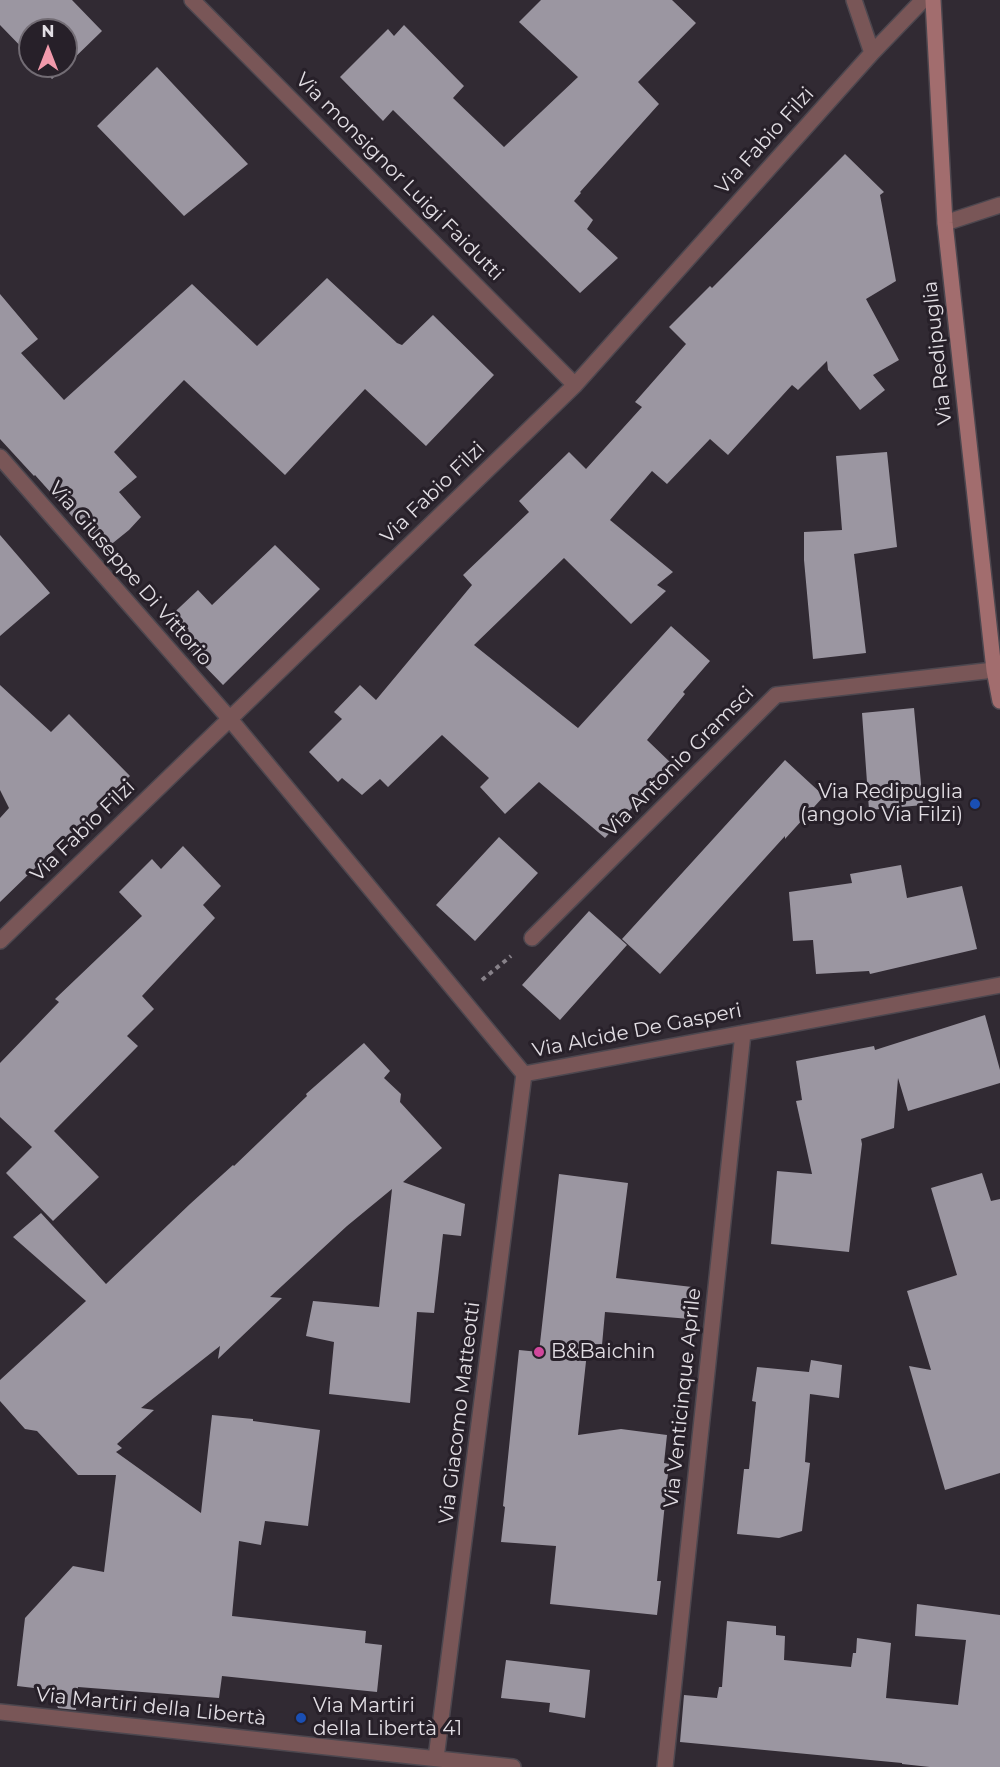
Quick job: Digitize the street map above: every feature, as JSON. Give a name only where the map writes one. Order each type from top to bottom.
[{"type":"street","name":"Via monsignor Luigi Faidutti","points":[[192,0],[575,385]]},
{"type":"street","points":[[854,0],[872,53]]},
{"type":"street","name":"Via Fabio Filzi","points":[[0,941],[575,385],[872,53],[923,0]]},
{"type":"street","name":"Via Redipuglia","points":[[933,0],[945,223],[994,670],[1000,701]]},
{"type":"street","points":[[945,223],[1000,205]]},
{"type":"street","name":"Via Giuseppe Di Vittorio","points":[[0,457],[229,718]]},
{"type":"street","name":"Via Antonio Gramsci","points":[[532,938],[776,695],[994,670]]},
{"type":"street","name":"Via Alcide De Gasperi","points":[[229,718],[524,1074],[1000,985]]},
{"type":"street","name":"Via Venticinque Aprile","points":[[665,1767],[743,1033]]},
{"type":"street","name":"Via Giacomo Matteotti","points":[[436,1758],[524,1074]]},
{"type":"street","name":"Via Martiri della Libertà","points":[[0,1712],[513,1767]]},
{"type":"path","points":[[461,998],[532,938]]},
{"type":"building","points":[[0,0],[72,0],[102,31],[78,54],[78,18],[18,18],[18,44],[0,25]]},
{"type":"building","points":[[541,0],[672,0],[696,23],[638,82],[659,104],[574,201],[593,220],[587,229],[618,258],[580,293],[393,110],[383,121],[340,77],[388,29],[394,36],[404,25],[464,86],[453,98],[504,147],[578,77],[519,22]]},
{"type":"building","points":[[157,67],[248,164],[184,216],[97,126]]},
{"type":"building","points":[[845,154],[884,192],[880,195],[896,281],[866,299],[899,360],[873,375],[885,390],[860,410],[828,370],[827,361],[798,390],[792,385],[728,455],[710,439],[667,484],[652,471],[610,520],[673,572],[657,585],[666,591],[631,624],[564,558],[474,645],[578,728],[671,626],[710,661],[647,740],[672,764],[605,838],[539,782],[505,814],[480,787],[489,778],[442,735],[388,787],[380,779],[362,795],[342,778],[338,782],[309,752],[342,719],[334,712],[360,685],[376,700],[472,585],[463,575],[529,512],[519,501],[569,452],[586,469],[642,407],[635,402],[686,344],[669,327],[710,286],[712,288]]},
{"type":"building","points":[[327,278],[397,343],[402,345],[433,315],[494,375],[426,446],[365,389],[285,475],[184,380],[114,452],[137,477],[119,492],[141,517],[103,551],[0,439],[0,294],[38,339],[21,353],[64,400],[192,284],[257,346]]},
{"type":"building","points":[[887,452],[897,547],[854,554],[866,653],[813,659],[804,560],[804,532],[842,530],[836,456]]},
{"type":"building","points":[[0,535],[50,593],[0,636]]},
{"type":"building","points":[[275,545],[320,589],[223,685],[163,623],[198,590],[212,605]]},
{"type":"building","points":[[0,685],[51,732],[69,714],[130,776],[0,902],[0,818],[9,808],[0,790]]},
{"type":"building","points":[[914,708],[923,805],[869,810],[862,713]]},
{"type":"building","points":[[785,760],[824,796],[660,974],[622,939]]},
{"type":"building","points":[[499,837],[538,873],[475,941],[436,905]]},
{"type":"building","points":[[183,846],[221,886],[203,905],[215,918],[142,996],[154,1009],[127,1036],[138,1046],[54,1131],[99,1177],[53,1221],[6,1173],[32,1147],[0,1117],[0,1063],[59,1002],[55,999],[142,916],[119,892],[152,859],[161,869]]},
{"type":"building","points":[[901,865],[907,898],[962,886],[977,949],[870,974],[869,971],[816,974],[813,940],[793,941],[789,892],[852,883],[850,874]]},
{"type":"building","points":[[589,911],[627,945],[560,1020],[522,985]]},
{"type":"building","points":[[985,1015],[1000,1070],[1000,1083],[908,1111],[898,1078],[894,1128],[861,1139],[849,1252],[771,1244],[777,1171],[812,1174],[796,1101],[802,1100],[796,1061],[874,1046],[875,1050]]},
{"type":"building","points":[[364,1043],[390,1071],[384,1078],[401,1094],[400,1102],[442,1148],[403,1182],[465,1204],[461,1236],[443,1234],[434,1313],[417,1312],[410,1403],[329,1394],[334,1342],[306,1336],[313,1301],[379,1307],[392,1189],[347,1226],[270,1297],[282,1298],[218,1359],[220,1346],[141,1408],[154,1410],[117,1444],[122,1448],[116,1452],[201,1513],[212,1415],[320,1430],[308,1526],[265,1521],[261,1545],[239,1541],[232,1616],[366,1631],[365,1643],[382,1645],[377,1692],[222,1676],[219,1698],[78,1687],[76,1710],[58,1708],[51,1690],[17,1686],[25,1618],[73,1566],[104,1572],[116,1475],[78,1475],[37,1431],[25,1429],[0,1401],[0,1380],[86,1301],[13,1237],[41,1213],[106,1284],[190,1204],[234,1166],[307,1096],[306,1094]]},
{"type":"building","points":[[982,1173],[991,1201],[1000,1199],[1000,1473],[945,1490],[909,1366],[931,1370],[907,1291],[957,1275],[931,1188]]},
{"type":"building","points":[[559,1174],[628,1183],[616,1278],[692,1287],[690,1319],[605,1312],[602,1345],[588,1343],[578,1435],[621,1429],[667,1435],[664,1463],[669,1464],[657,1581],[661,1581],[657,1615],[550,1604],[556,1546],[501,1542],[519,1350],[539,1352]]},
{"type":"building","points":[[811,1360],[842,1365],[839,1398],[810,1394],[805,1462],[810,1463],[802,1531],[779,1538],[737,1534],[744,1469],[749,1469],[756,1402],[752,1401],[757,1367],[809,1372]]},
{"type":"building","points":[[917,1604],[1000,1615],[1000,1767],[930,1767],[680,1742],[684,1695],[717,1698],[719,1687],[722,1687],[727,1621],[776,1626],[776,1635],[785,1636],[784,1660],[851,1667],[853,1653],[856,1653],[857,1638],[891,1643],[886,1698],[958,1705],[966,1640],[915,1636]]},
{"type":"building","points":[[506,1660],[590,1670],[585,1718],[549,1712],[550,1703],[501,1698]]},
{"type":"place","name":"Via Redipuglia (angolo Via Filzi)","points":[[975,804]]},
{"type":"place","name":"B&Baichin","points":[[539,1352]]},
{"type":"place","name":"Via Martiri della Libertà 41","points":[[301,1718]]}]
